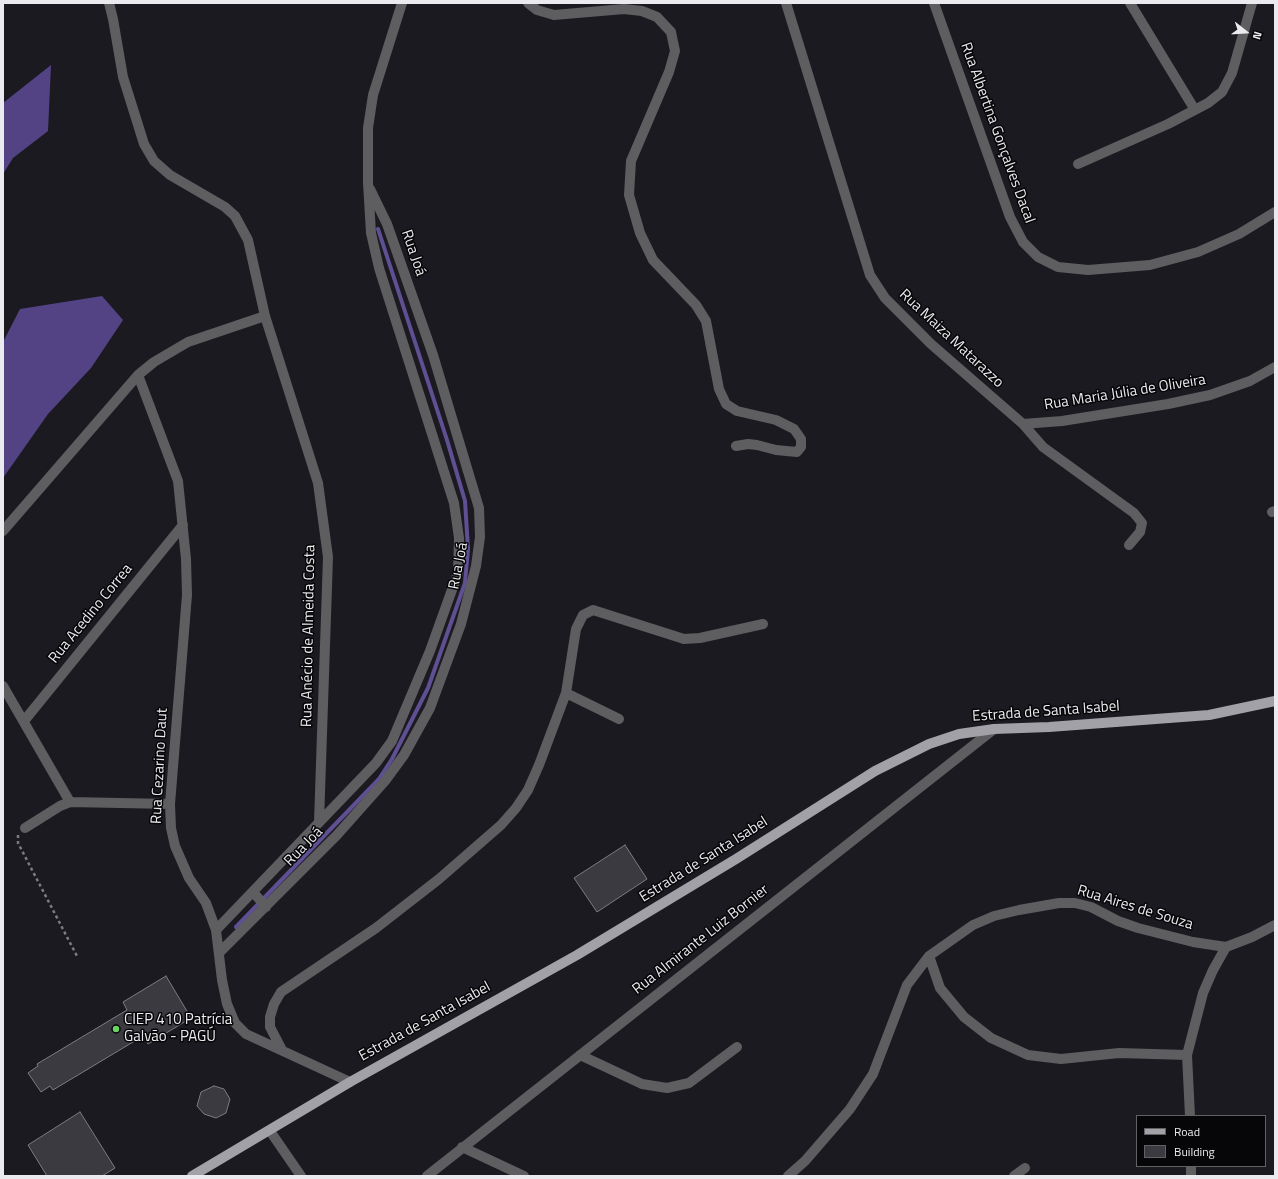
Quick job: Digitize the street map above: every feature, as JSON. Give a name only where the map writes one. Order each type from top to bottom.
[{"type":"main road","name":"Estrada de Santa Isabel","points":[[192,1176],[270,1131],[350,1082],[577,955],[730,863],[875,770],[929,744],[959,734],[994,729],[1049,727],[1209,715],[1275,701]]},
{"type":"street","name":"Rua Anécio de Almeida Costa","points":[[109,3],[123,77],[144,144],[154,161],[170,175],[225,207],[236,216],[241,224],[250,247],[265,316],[318,483],[328,557],[319,822]]},
{"type":"street","name":"Rua Joá","points":[[220,952],[319,822],[376,763],[392,741],[427,658],[458,573],[459,538],[454,503],[379,268],[371,233],[368,183],[368,128],[373,95],[402,3]]},
{"type":"street","points":[[528,3],[537,10],[554,15],[624,9],[642,11],[657,18],[671,32],[674,52],[669,72],[631,161],[629,195],[640,233],[653,260],[696,305],[706,321],[719,389],[726,404],[737,411],[776,420],[794,429],[801,439],[801,447],[797,452],[776,450],[757,444],[736,446]]},
{"type":"street","name":"Rua Maiza Matarazzo","points":[[786,3],[870,275],[885,298],[930,344],[1023,424],[1043,447],[1134,513],[1142,523],[1140,532],[1129,545]]},
{"type":"street","name":"Rua Albertina Gonçalves Dacal","points":[[934,3],[1010,217],[1023,242],[1038,257],[1058,267],[1088,270],[1150,266],[1198,252],[1239,234],[1275,212]]},
{"type":"street","points":[[1130,3],[1195,110]]},
{"type":"street","points":[[1078,164],[1139,138],[1195,110],[1222,92],[1232,73],[1252,3]]},
{"type":"street","name":"Rua Joá","points":[[216,930],[260,900],[342,830],[385,781],[404,755],[430,708],[461,624],[476,566],[480,537],[479,508],[433,355],[386,224],[368,183]]},
{"type":"street","points":[[3,531],[138,375],[154,362],[188,342],[265,316]]},
{"type":"street","name":"Rua Maria Júlia de Oliveira","points":[[1023,424],[1062,420],[1168,404],[1210,395],[1250,381],[1275,367]]},
{"type":"street","name":"Rua Cezarino Daut","points":[[138,375],[178,481],[186,559],[187,595],[170,804],[171,828],[175,846],[189,878],[206,904],[216,930],[220,952],[222,980],[227,1004],[235,1023],[246,1034],[350,1082]]},
{"type":"street","name":"Rua Acedino Correa","points":[[24,721],[183,525]]},
{"type":"street","points":[[282,1050],[270,1027],[270,1022],[274,1004],[282,992],[376,928],[439,878],[501,825],[516,808],[528,790],[539,765],[566,693],[576,629],[583,615],[593,610],[684,639],[700,638],[763,624]]},
{"type":"street","points":[[3,686],[70,802]]},
{"type":"street","points":[[566,693],[619,718]]},
{"type":"street","name":"Rua Almirante Luiz Bornier","points":[[427,1176],[994,729]]},
{"type":"street","points":[[25,828],[60,806],[70,802],[170,804]]},
{"type":"street","name":"Rua Aires de Souza","points":[[788,1176],[805,1161],[850,1109],[873,1074],[907,985],[929,956],[973,925],[994,916],[1019,910],[1059,903],[1075,902],[1091,907],[1118,921],[1138,928],[1193,942],[1226,947]]},
{"type":"street","points":[[1190,1115],[1187,1055],[1203,993],[1213,970],[1226,947],[1252,937],[1275,925]]},
{"type":"street","points":[[929,956],[940,988],[964,1017],[991,1038],[1028,1055],[1062,1059],[1119,1053],[1187,1055]]},
{"type":"street","points":[[580,1055],[642,1084],[667,1088],[689,1083],[738,1047]]},
{"type":"street","points":[[270,1131],[301,1176]]},
{"type":"street","points":[[462,1147],[524,1176]]},
{"type":"street","points":[[1014,1176],[1025,1168]]},
{"type":"path","points":[[25,828],[17,837],[18,843],[78,958]]},
{"type":"shaded area","points":[[51,65],[48,131],[13,158],[3,174],[3,103]]},
{"type":"shaded area","points":[[102,296],[123,320],[91,368],[48,414],[3,478],[3,342],[20,309]]},
{"type":"building","points":[[625,845],[647,879],[597,912],[574,878]]},
{"type":"building","points":[[166,976],[191,1018],[148,1044],[143,1036],[53,1090],[50,1086],[41,1092],[28,1073],[38,1066],[37,1064],[127,1010],[123,1002]]},
{"type":"building","points":[[214,1086],[224,1089],[230,1099],[226,1113],[216,1118],[204,1114],[197,1106],[201,1092]]},
{"type":"building","points":[[80,1112],[115,1168],[102,1176],[47,1176],[28,1145]]},
{"type":"waterway","points":[[236,927],[379,779],[392,759],[428,688],[465,583],[468,549],[465,501],[447,440],[378,229]]},
{"type":"place","name":"CIEP 410 Patrícia Galvão - PAGÚ","points":[[116,1029]]}]
